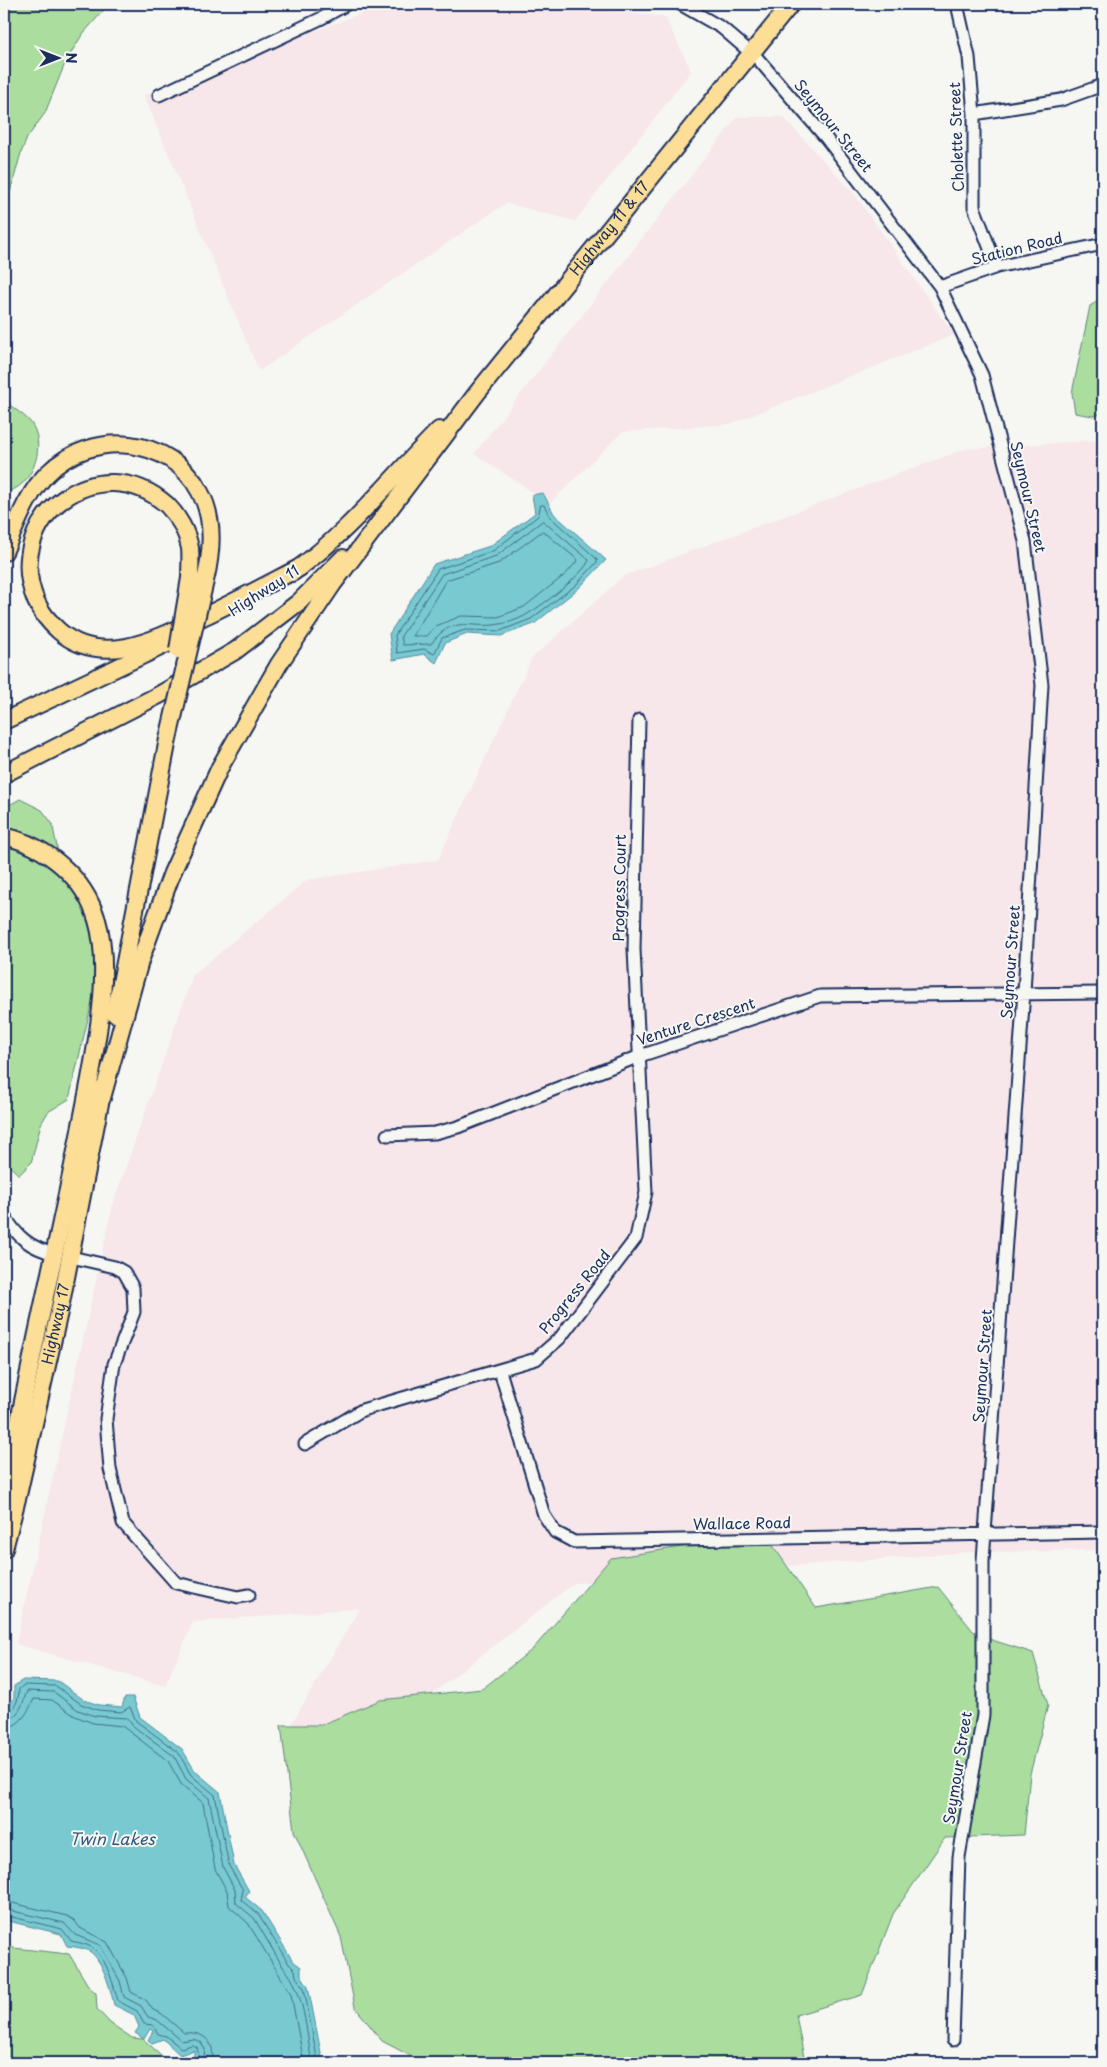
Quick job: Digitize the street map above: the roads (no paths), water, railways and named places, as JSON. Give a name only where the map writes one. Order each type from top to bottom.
[{"type":"highway","name":"Highway 11 & 17","points":[[426,451],[476,393],[791,4]]},
{"type":"highway","points":[[4,552],[31,496],[48,472],[70,456],[93,447],[120,444],[134,445],[169,457],[188,474],[201,493],[210,528],[210,553],[198,580],[163,737],[137,896],[94,1096]]},
{"type":"highway","name":"Highway 11","points":[[4,721],[228,614],[301,567],[357,518],[426,451]]},
{"type":"highway","name":"Highway 11","points":[[4,774],[210,666],[267,628],[299,602],[351,549],[426,451]]},
{"type":"highway","points":[[94,1096],[161,902],[220,767],[254,704],[308,619],[426,451]]},
{"type":"highway","points":[[198,580],[190,547],[181,522],[174,512],[153,494],[128,485],[93,485],[70,494],[58,502],[41,523],[30,548],[29,561],[32,588],[42,612],[67,638],[84,645],[103,648],[128,647],[168,634],[301,567]]},
{"type":"highway","points":[[4,836],[28,843],[61,864],[87,896],[98,921],[102,947],[102,994],[94,1096]]},
{"type":"highway","name":"Highway 17","points":[[4,1549],[20,1486],[94,1096]]},
{"type":"highway","name":"Highway 17","points":[[4,1504],[63,1255]]},
{"type":"street","points":[[159,95],[322,18],[347,4]]},
{"type":"street","name":"Seymour Street","points":[[680,4],[694,8],[752,53],[826,138],[940,287],[982,375],[1025,541],[1042,685],[1024,992],[983,1560],[983,1715],[958,1857],[954,2040]]},
{"type":"street","name":"Cholette Street","points":[[957,4],[969,57],[974,114],[974,207],[997,267]]},
{"type":"street","points":[[974,114],[1061,100],[1103,85]]},
{"type":"street","name":"Station Road","points":[[940,287],[997,267],[1103,244]]},
{"type":"street","name":"Progress Court","points":[[639,720],[634,949],[640,1056]]},
{"type":"street","name":"Venture Crescent","points":[[387,1135],[436,1133],[458,1127],[640,1056],[820,996],[1024,992],[1103,993]]},
{"type":"street","name":"Progress Road","points":[[305,1444],[362,1410],[536,1359],[560,1338],[636,1238],[646,1192],[640,1056]]},
{"type":"street","points":[[4,1215],[12,1229],[24,1242],[43,1251],[115,1267],[124,1272],[133,1288],[134,1312],[114,1364],[106,1419],[110,1469],[123,1523],[176,1583],[238,1597],[249,1595]]},
{"type":"street","name":"Wallace Road","points":[[500,1371],[544,1515],[554,1532],[574,1542],[1103,1532]]},
{"type":"water","points":[[543,493],[554,514],[606,560],[579,588],[534,624],[501,636],[467,634],[445,643],[436,663],[424,654],[393,660],[389,634],[434,564],[490,546],[535,513],[532,495]]},
{"type":"water","name":"Twin Lakes","points":[[23,1680],[58,1681],[84,1700],[99,1705],[122,1707],[125,1697],[133,1697],[140,1717],[182,1749],[195,1771],[220,1792],[234,1865],[249,1891],[245,1897],[262,1911],[293,1961],[301,1967],[301,1975],[308,1986],[323,2063],[191,2063],[188,2060],[194,2058],[194,2050],[180,2055],[163,2039],[152,2043],[148,2040],[153,2031],[150,2029],[144,2039],[135,2033],[139,2027],[134,2015],[114,2005],[104,1971],[97,1959],[88,1950],[67,1946],[61,1934],[4,1920],[4,1711],[14,1698],[14,1686]]}]
